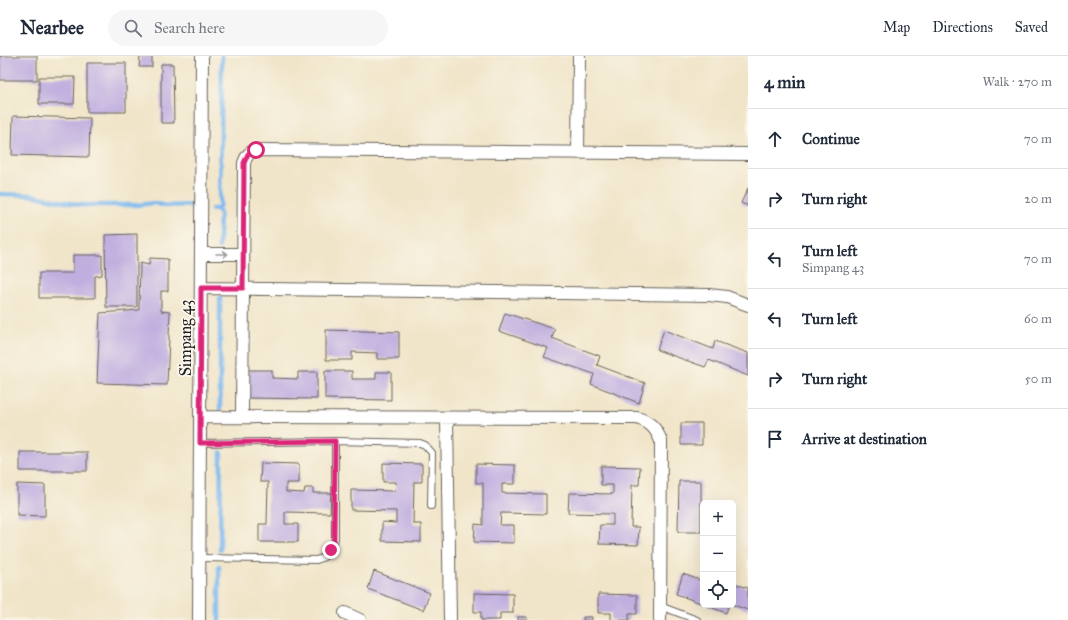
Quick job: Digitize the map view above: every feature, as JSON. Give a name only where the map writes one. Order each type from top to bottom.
[{"type":"street","name":"Simpang 43","points":[[199,620],[202,56]]},
{"type":"street","points":[[578,153],[579,56]]},
{"type":"street","points":[[242,418],[244,163],[248,154],[256,150],[748,154]]},
{"type":"street","points":[[201,254],[243,254]]},
{"type":"street","points":[[201,288],[709,295],[727,297],[748,305]]},
{"type":"street","points":[[200,417],[637,418],[646,421],[653,426],[661,441],[660,620]]},
{"type":"street","points":[[447,418],[450,620]]},
{"type":"street","points":[[345,613],[360,620]]},
{"type":"lane","points":[[200,443],[335,441],[420,443],[430,448],[432,453],[431,506]]},
{"type":"lane","points":[[200,558],[316,560],[327,555],[334,544],[335,441]]},
{"type":"lane","points":[[432,466],[448,465]]},
{"type":"lane","points":[[660,606],[697,620]]},
{"type":"building","points":[[0,56],[37,56],[37,80],[0,80]]},
{"type":"building","points":[[140,57],[152,57],[152,67],[139,67]]},
{"type":"building","points":[[87,63],[126,63],[126,112],[87,112]]},
{"type":"building","points":[[161,64],[173,64],[174,123],[161,123]]},
{"type":"building","points":[[39,77],[75,77],[74,104],[39,104]]},
{"type":"building","points":[[13,116],[90,118],[89,157],[12,155]]},
{"type":"building","points":[[748,188],[748,206],[741,203]]},
{"type":"building","points":[[137,234],[137,307],[106,307],[105,235]]},
{"type":"building","points":[[73,255],[102,255],[102,275],[95,276],[95,298],[39,298],[39,273],[73,273]]},
{"type":"building","points":[[150,258],[168,259],[168,291],[161,291],[161,311],[170,312],[167,385],[97,383],[100,313],[139,310],[140,263],[149,265]]},
{"type":"building","points":[[505,313],[555,329],[552,338],[600,356],[597,365],[645,383],[639,403],[591,384],[594,374],[544,357],[548,348],[499,331]]},
{"type":"building","points":[[326,330],[399,332],[399,359],[377,359],[377,353],[352,352],[352,360],[326,360]]},
{"type":"building","points":[[664,330],[713,349],[715,341],[748,353],[748,376],[709,360],[705,367],[657,350]]},
{"type":"building","points":[[248,370],[272,370],[272,378],[298,379],[298,372],[317,372],[317,399],[247,398]]},
{"type":"building","points":[[325,371],[352,371],[352,379],[376,379],[376,372],[391,372],[391,400],[325,399]]},
{"type":"building","points":[[681,423],[702,423],[702,445],[681,445]]},
{"type":"building","points":[[20,452],[87,452],[87,471],[20,471]]},
{"type":"building","points":[[261,463],[299,464],[299,483],[286,483],[286,492],[304,493],[305,488],[313,488],[313,493],[331,493],[330,513],[285,512],[285,524],[298,524],[298,542],[259,542],[259,524],[267,524],[268,482],[260,482]]},
{"type":"building","points":[[383,463],[422,464],[422,482],[414,482],[413,524],[421,524],[421,542],[382,541],[382,522],[396,523],[396,511],[351,510],[351,490],[395,491],[396,482],[383,482]]},
{"type":"building","points":[[476,464],[515,465],[515,484],[502,484],[502,493],[546,494],[546,514],[501,513],[500,525],[514,525],[514,543],[474,542],[475,524],[483,525],[483,483],[476,483]]},
{"type":"building","points":[[601,466],[640,467],[639,485],[632,485],[631,527],[639,527],[638,545],[599,544],[600,525],[613,525],[613,514],[568,513],[569,493],[613,494],[613,485],[601,485]]},
{"type":"building","points":[[679,481],[701,481],[700,532],[678,532]]},
{"type":"building","points":[[17,484],[45,485],[45,516],[17,515]]},
{"type":"building","points":[[374,571],[430,593],[423,610],[368,589]]},
{"type":"building","points":[[683,574],[700,580],[700,603],[676,594]]},
{"type":"building","points":[[736,584],[748,588],[748,610],[736,606]]},
{"type":"building","points":[[474,593],[513,594],[513,613],[500,613],[500,620],[481,620],[481,612],[474,612]]},
{"type":"building","points":[[598,594],[637,595],[637,614],[629,614],[629,620],[611,620],[611,613],[598,613]]},
{"type":"building","points":[[713,608],[728,608],[726,613]]},
{"type":"building","points":[[518,617],[527,617],[527,620],[518,620]]},
{"type":"building","points":[[583,617],[592,617],[592,620],[583,620]]},
{"type":"waterway","points":[[212,209],[217,209],[220,205],[222,56]]},
{"type":"waterway","points":[[0,194],[29,195],[81,205],[136,205],[155,203],[165,206],[193,205]]},
{"type":"waterway","points":[[217,209],[220,213],[219,247]]},
{"type":"waterway","points":[[220,298],[220,409]]},
{"type":"waterway","points":[[220,550],[221,452]]},
{"type":"waterway","points":[[219,567],[219,620]]},
{"type":"route","points":[[256,150],[248,154],[244,163],[243,288],[201,288],[200,443],[335,441],[334,544],[331,550]]}]
